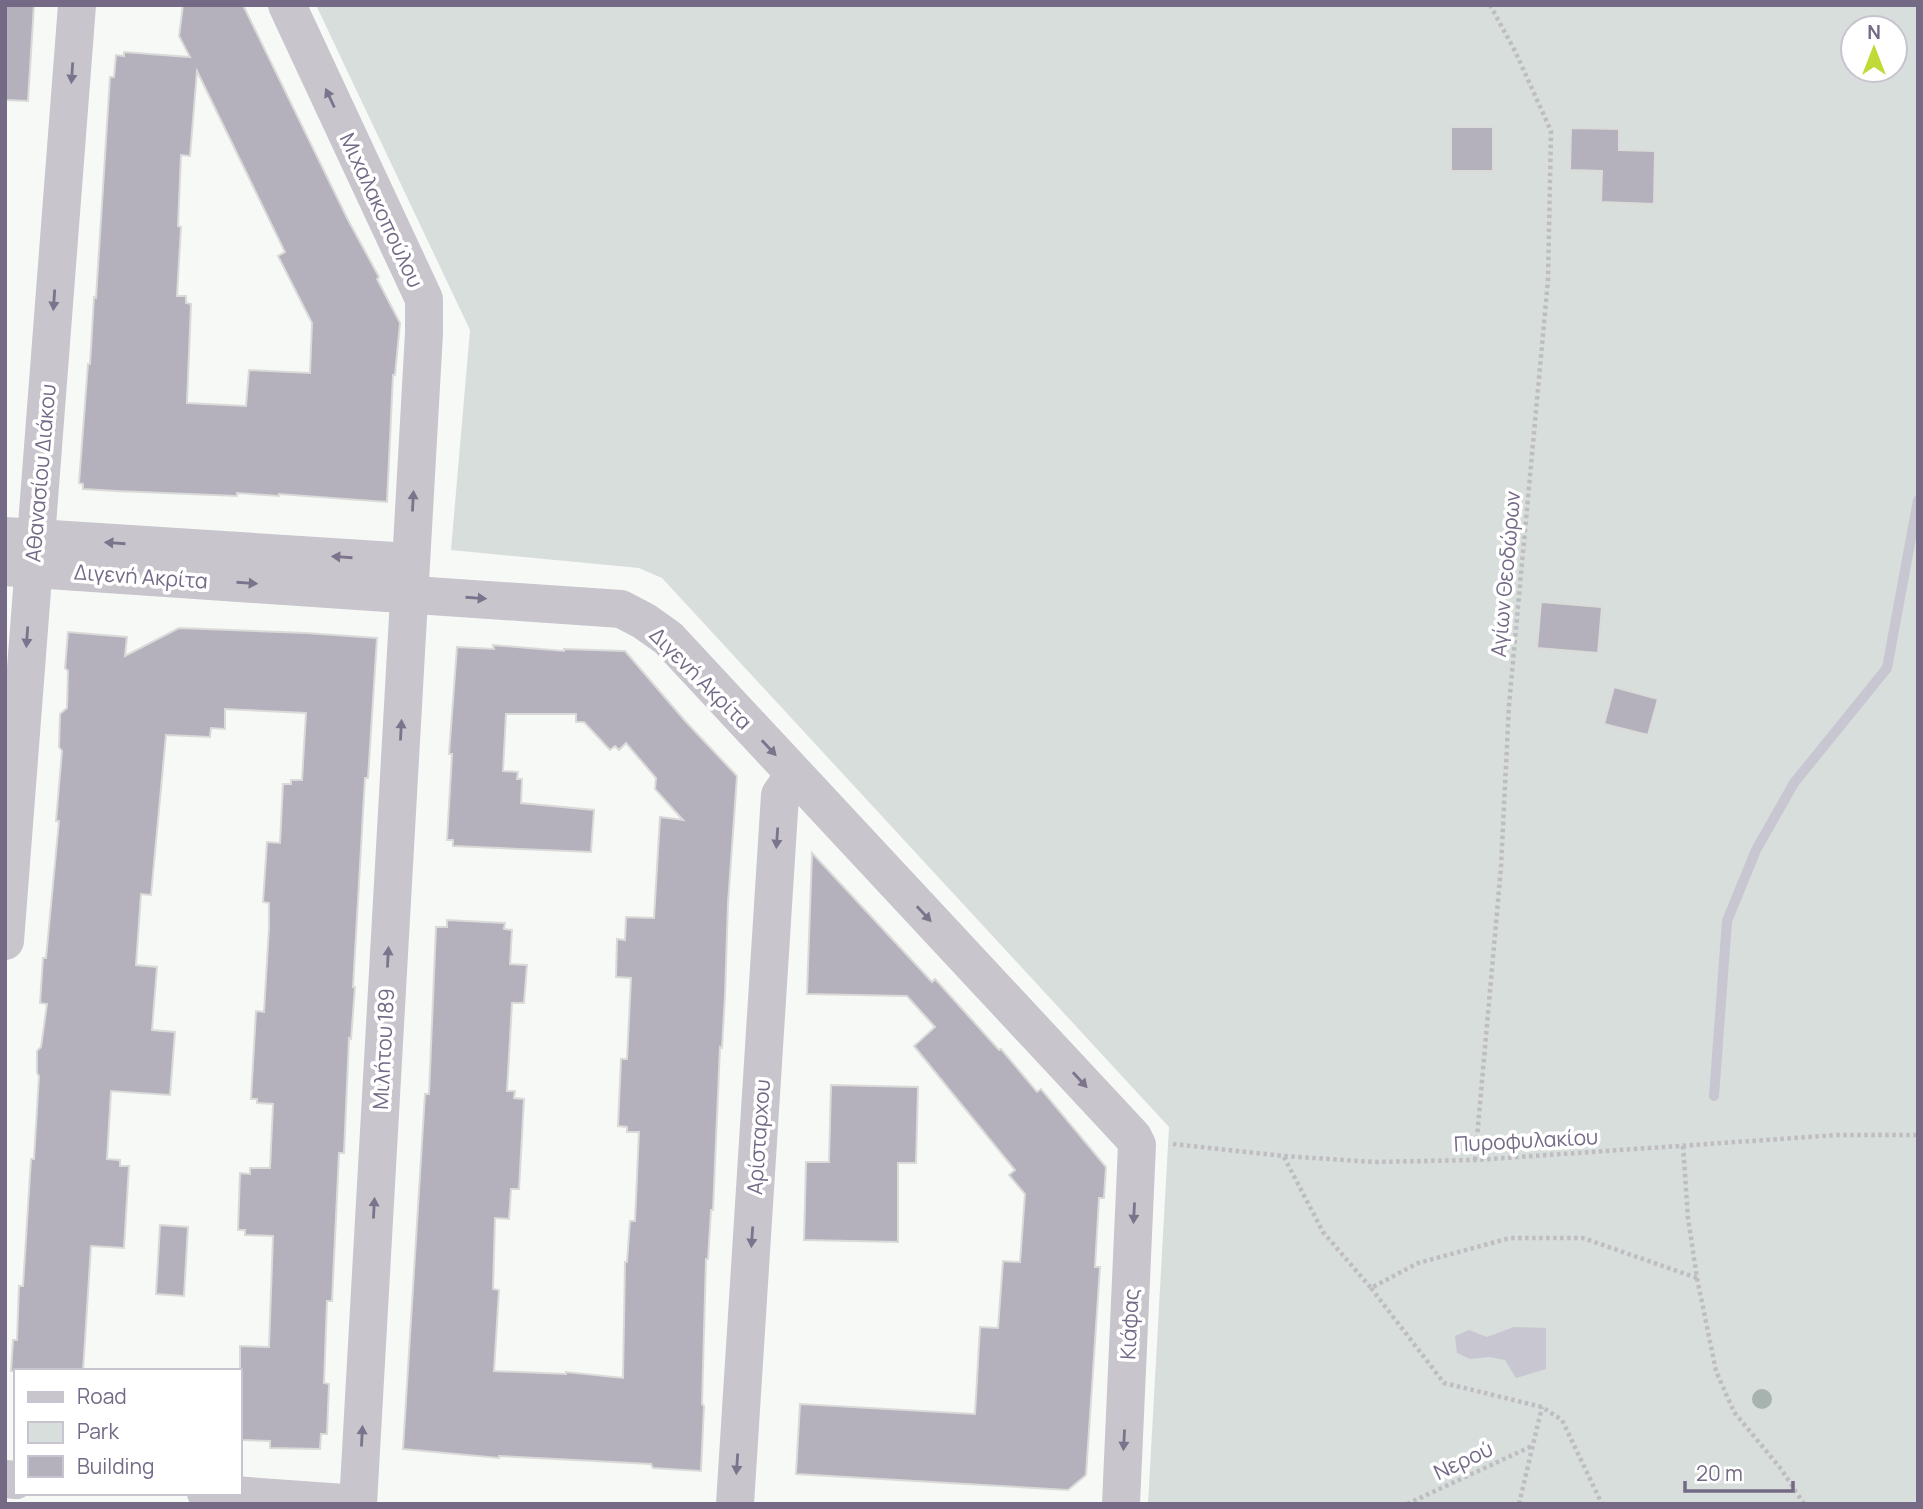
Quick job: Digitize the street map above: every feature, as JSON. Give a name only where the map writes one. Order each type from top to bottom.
[{"type":"street","name":"Αθανασίου Διάκου","points":[[5,941],[20,552],[77,5]]},
{"type":"street","name":"Μιχαλακοπούλου","points":[[287,5],[424,299],[409,578]]},
{"type":"street","name":"Διγενή Ακρίτα","points":[[20,552],[409,578],[621,609],[644,621],[668,638],[1121,1123],[1137,1145]]},
{"type":"street","name":"Μιλήτου 189","points":[[358,1504],[409,578]]},
{"type":"street","name":"Αρίσταρχου","points":[[735,1504],[780,795],[794,775]]},
{"type":"street","name":"Κιάφας","points":[[1121,1504],[1137,1145]]},
{"type":"street","points":[[234,1495],[358,1504]]},
{"type":"path","name":"Αγίων Θεοδώρων","points":[[1475,1160],[1501,867],[1509,705],[1548,280],[1551,131],[1515,51],[1490,5]]},
{"type":"path","name":"Πυροφυλακίου","points":[[1137,1145],[1159,1143],[1374,1162],[1475,1160],[1838,1135],[1918,1135]]},
{"type":"path","points":[[1683,1146],[1688,1218],[1716,1371],[1734,1412],[1782,1469],[1804,1504]]},
{"type":"path","points":[[1284,1156],[1323,1231],[1444,1383],[1542,1407],[1562,1420],[1602,1504]]},
{"type":"path","points":[[1371,1288],[1418,1263],[1510,1238],[1583,1238],[1697,1278]]},
{"type":"path","points":[[1519,1504],[1542,1407]]},
{"type":"path","name":"Νερού","points":[[1408,1504],[1532,1446]]},
{"type":"green space","points":[[316,5],[1918,5],[1918,1504],[1148,1504],[1169,1127],[662,578],[639,568],[451,550],[470,330]]},
{"type":"shaded area","points":[[1514,1327],[1546,1328],[1546,1369],[1516,1378],[1505,1360],[1490,1357],[1470,1359],[1457,1353],[1455,1336],[1469,1330],[1487,1337]]},
{"type":"building","points":[[5,5],[34,5],[28,101],[5,100]]},
{"type":"building","points":[[183,5],[243,5],[400,323],[393,375],[387,502],[279,494],[237,493],[237,496],[83,489],[83,484],[79,483],[94,297],[96,298],[110,77],[114,77],[116,55],[124,56],[124,52],[190,57],[179,36]],"holes":[[[197,71],[285,252],[278,256],[312,323],[310,373],[249,370],[246,406],[187,403],[191,304],[186,303],[186,296],[177,296],[181,227],[178,226],[181,155],[190,156]]]},
{"type":"building","points":[[1451,127],[1493,127],[1493,171],[1451,171]]},
{"type":"building","points":[[1571,128],[1619,129],[1619,150],[1655,151],[1654,204],[1601,202],[1602,171],[1570,170]]},
{"type":"building","points":[[1541,602],[1602,607],[1598,653],[1537,648]]},
{"type":"building","points":[[179,628],[377,638],[368,778],[365,778],[344,1153],[339,1153],[332,1301],[327,1301],[324,1383],[329,1384],[327,1434],[321,1434],[320,1449],[270,1448],[270,1441],[242,1440],[240,1369],[240,1346],[269,1347],[273,1236],[245,1235],[245,1230],[238,1230],[240,1173],[250,1174],[250,1168],[270,1168],[273,1104],[257,1103],[257,1099],[251,1099],[256,1011],[264,1012],[269,927],[269,903],[263,902],[267,842],[280,843],[283,784],[291,784],[291,780],[302,780],[306,713],[225,709],[225,729],[211,728],[210,737],[166,735],[151,895],[141,894],[136,965],[157,967],[152,1030],[175,1032],[170,1095],[111,1091],[107,1159],[120,1160],[120,1166],[129,1166],[124,1248],[91,1246],[83,1369],[11,1371],[13,1340],[17,1340],[19,1286],[23,1286],[31,1159],[34,1159],[39,1076],[37,1051],[41,1047],[47,1004],[40,1003],[59,821],[56,821],[62,751],[59,747],[60,714],[67,708],[68,671],[65,668],[68,632],[127,637],[125,656]]},
{"type":"building","points":[[493,645],[564,651],[625,651],[737,776],[713,1210],[706,1259],[701,1471],[653,1468],[651,1464],[499,1458],[403,1449],[425,1094],[429,1094],[436,927],[447,927],[447,920],[505,923],[504,929],[512,930],[510,964],[527,965],[524,1003],[512,1003],[507,1091],[515,1091],[514,1098],[524,1099],[519,1189],[511,1189],[509,1219],[495,1218],[493,1289],[499,1290],[494,1371],[566,1372],[623,1378],[625,1262],[630,1221],[635,1221],[639,1132],[627,1132],[627,1127],[618,1126],[621,1059],[627,1059],[631,978],[616,977],[617,939],[625,940],[626,917],[654,918],[660,817],[683,820],[655,789],[656,778],[626,743],[619,750],[615,746],[610,750],[584,722],[576,722],[576,714],[506,714],[503,771],[518,772],[517,779],[522,779],[521,803],[594,810],[591,852],[453,846],[453,840],[447,840],[452,754],[449,754],[457,647],[494,649]]},
{"type":"building","points":[[1614,687],[1658,699],[1648,735],[1604,724]]},
{"type":"building","points":[[812,853],[932,982],[935,979],[999,1050],[1001,1049],[1037,1092],[1041,1089],[1106,1167],[1104,1198],[1099,1198],[1095,1267],[1100,1267],[1086,1475],[1068,1490],[796,1474],[800,1404],[975,1414],[980,1327],[998,1328],[1003,1261],[1020,1262],[1025,1194],[1009,1175],[1015,1170],[914,1046],[935,1027],[907,996],[807,994]]},
{"type":"building","points":[[831,1085],[918,1087],[916,1163],[898,1163],[898,1242],[804,1240],[806,1162],[829,1162]]},
{"type":"building","points":[[160,1225],[188,1227],[184,1296],[156,1294]]},
{"type":"waterway","points":[[1714,1096],[1727,921],[1756,850],[1794,783],[1887,668],[1918,500]]}]
